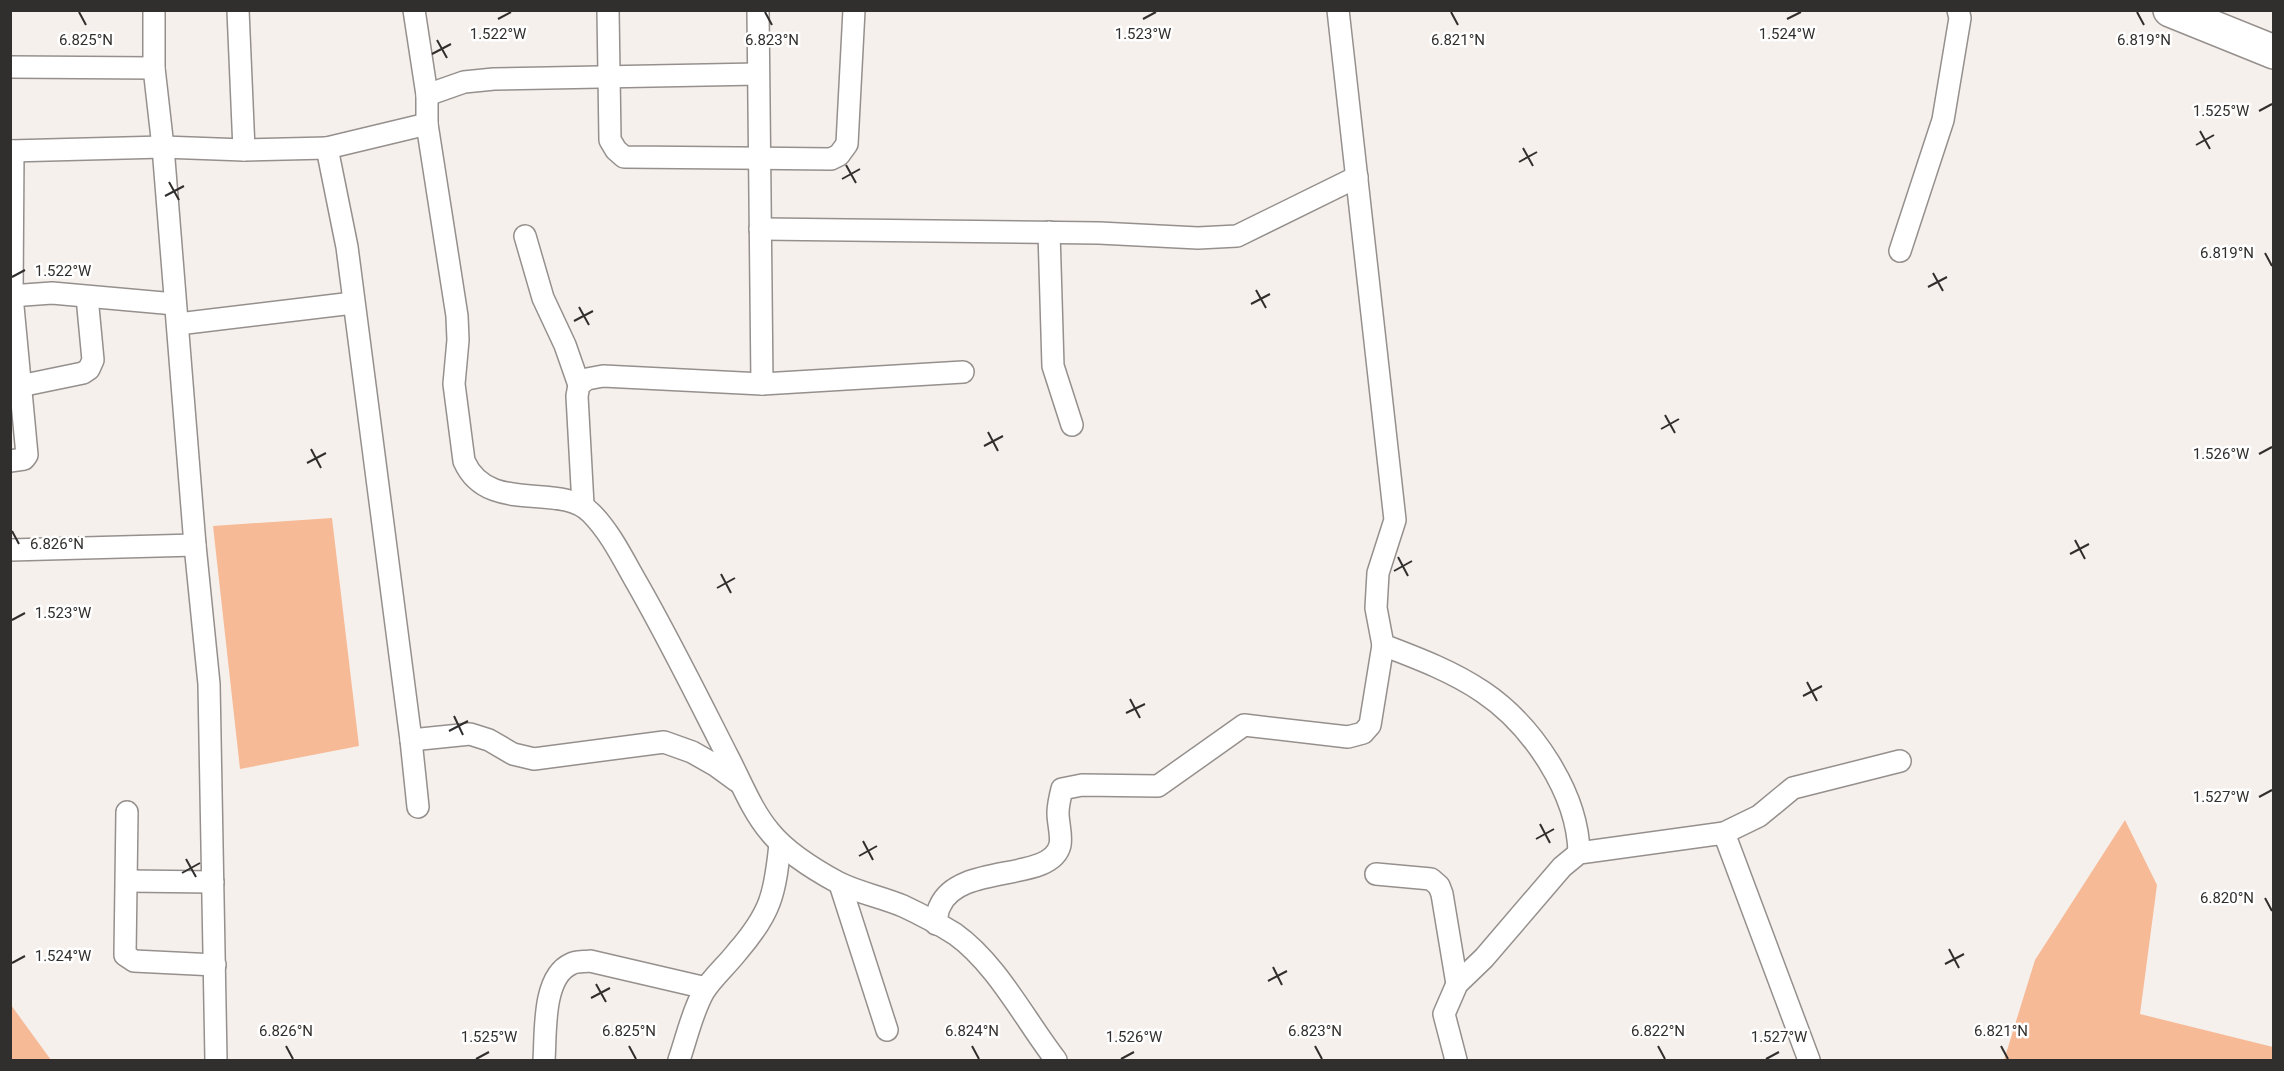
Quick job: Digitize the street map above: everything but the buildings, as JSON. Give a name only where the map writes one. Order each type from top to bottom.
[{"type":"main road","points":[[2170,10],[2274,52]]},
{"type":"street","points":[[154,10],[154,68],[163,147],[195,546],[209,684],[216,1060]]},
{"type":"street","points":[[238,10],[244,150]]},
{"type":"street","points":[[414,10],[427,95],[427,124],[457,316],[458,340],[454,384],[464,461],[469,472],[487,487],[583,505],[592,514],[616,547],[650,607],[742,785],[762,821],[780,844],[840,884],[903,906],[955,934],[998,978],[1056,1060]]},
{"type":"street","points":[[608,10],[610,140],[624,157],[831,159],[839,155],[847,144],[854,10]]},
{"type":"street","points":[[758,10],[762,384]]},
{"type":"street","points":[[936,924],[940,905],[955,888],[982,877],[1026,870],[1051,859],[1060,846],[1058,811],[1062,789],[1082,785],[1158,786],[1244,725],[1348,737],[1363,733],[1370,725],[1383,645],[1376,608],[1378,573],[1395,520],[1338,10]]},
{"type":"street","points":[[1900,251],[1943,120],[1960,18],[1958,10]]},
{"type":"street","points":[[10,67],[154,68]]},
{"type":"street","points":[[427,95],[464,82],[494,79],[758,74]]},
{"type":"street","points":[[10,461],[24,459],[27,455],[11,296],[12,151],[163,147],[244,150],[327,148],[427,124]]},
{"type":"street","points":[[327,148],[347,247],[418,807]]},
{"type":"street","points":[[760,230],[1237,236],[1357,177]]},
{"type":"street","points":[[1049,232],[1053,366],[1072,425]]},
{"type":"street","points":[[525,236],[543,298],[565,345],[579,385],[577,396],[583,505]]},
{"type":"street","points":[[11,296],[52,293],[87,297],[177,314],[353,303]]},
{"type":"street","points":[[20,386],[83,373],[89,369],[93,360],[87,297]]},
{"type":"street","points":[[579,385],[587,379],[603,376],[762,384],[963,372]]},
{"type":"street","points":[[10,550],[195,546]]},
{"type":"street","points":[[1383,645],[1432,664],[1483,692],[1524,728],[1563,785],[1578,834],[1579,853]]},
{"type":"street","points":[[411,740],[470,734],[489,740],[513,754],[534,759],[664,742],[692,752],[742,785]]},
{"type":"street","points":[[1456,1060],[1444,1014],[1457,984],[1484,958],[1562,867],[1579,853],[1724,833],[1759,816],[1793,788],[1900,761]]},
{"type":"street","points":[[127,813],[126,955],[134,962],[215,965]]},
{"type":"street","points":[[1724,833],[1809,1060]]},
{"type":"street","points":[[679,1060],[697,1004],[706,988],[752,936],[766,915],[777,881],[780,844]]},
{"type":"street","points":[[1376,874],[1431,879],[1439,886],[1457,984]]},
{"type":"street","points":[[127,881],[213,882]]},
{"type":"street","points":[[840,884],[887,1030]]},
{"type":"street","points":[[544,1060],[550,987],[558,972],[572,963],[590,962],[706,988]]},
{"type":"shaded area","points":[[332,518],[359,746],[240,769],[213,526]]},
{"type":"shaded area","points":[[2125,820],[2157,885],[2140,1014],[2273,1047],[2273,1060],[2004,1060],[2035,960]]},
{"type":"shaded area","points":[[11,1005],[51,1060],[11,1060]]}]
